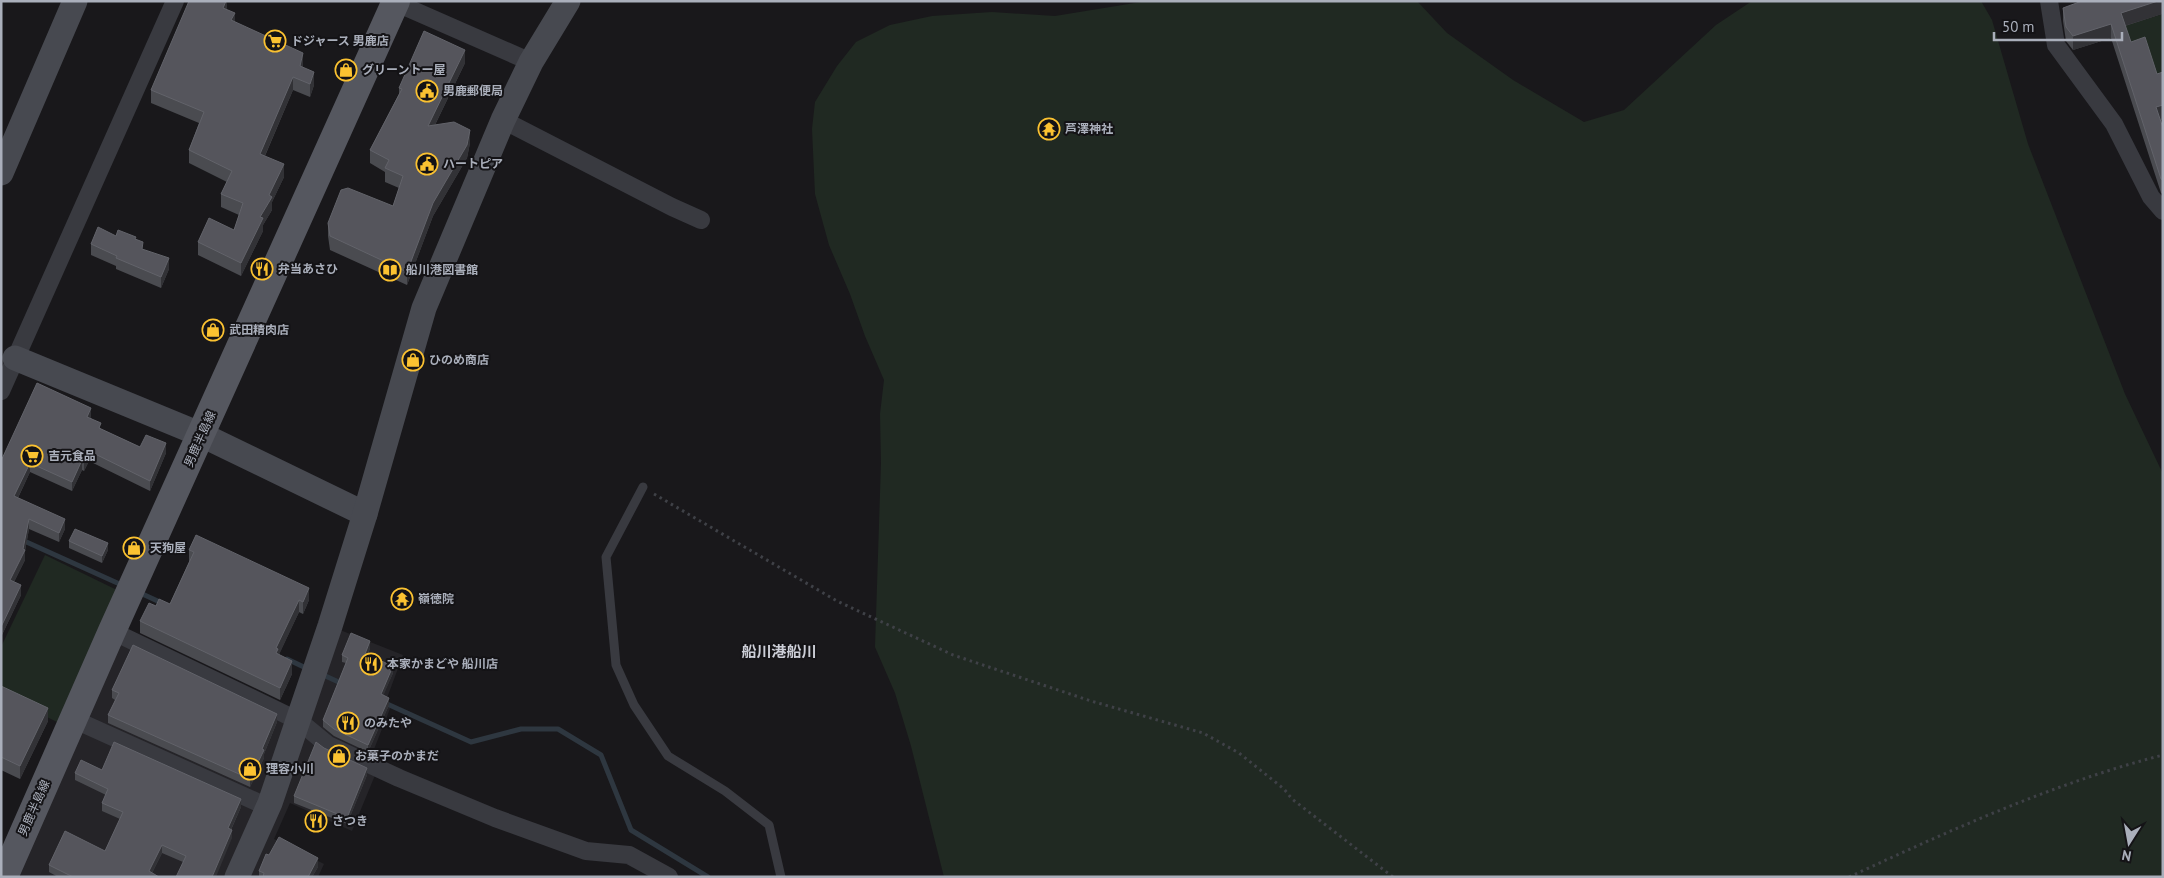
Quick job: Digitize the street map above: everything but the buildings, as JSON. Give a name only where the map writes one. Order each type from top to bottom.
[{"type":"main road","name":"男鹿半島線","points":[[4,877],[112,631],[202,435],[250,323],[394,2]]},
{"type":"street","points":[[1,173],[75,1]]},
{"type":"street","points":[[1,391],[175,1]]},
{"type":"street","points":[[238,877],[268,807],[299,720],[365,514],[424,308],[503,120],[531,62],[568,1]]},
{"type":"street","points":[[2049,1],[2056,45],[2114,124],[2151,197],[2163,211]]},
{"type":"street","points":[[394,2],[531,62]]},
{"type":"street","points":[[503,120],[701,220]]},
{"type":"street","points":[[15,358],[202,435],[365,514]]},
{"type":"street","points":[[112,631],[299,720],[328,745],[399,778],[495,818],[586,851],[629,855],[669,877]]},
{"type":"street","points":[[73,720],[268,807]]},
{"type":"lane","points":[[643,487],[606,557],[616,665],[634,705],[668,756],[725,791],[770,825],[781,877]]},
{"type":"path","points":[[643,487],[837,601],[953,655],[1091,701],[1204,733],[1239,753],[1284,789],[1292,799],[1393,877]]},
{"type":"path","points":[[1849,877],[1993,812],[2105,772],[2148,758],[2163,756]]},
{"type":"shaded area","points":[[1417,1],[1447,33],[1513,80],[1584,122],[1624,110],[1716,25],[1752,1],[1981,1],[1992,20],[2028,144],[2125,394],[2163,474],[2163,877],[944,877],[911,746],[895,693],[875,647],[881,463],[880,414],[884,380],[829,245],[815,194],[812,129],[815,102],[837,66],[856,42],[890,25],[932,16],[992,12],[1055,16],[1141,2]]},
{"type":"shaded area","points":[[2163,14],[2163,86],[2131,56],[2123,26]]},
{"type":"shaded area","points":[[45,555],[119,591],[61,724],[1,694],[1,647]]},
{"type":"shaded area","points":[[330,626],[403,655],[387,698],[391,706],[371,757],[378,768],[352,831],[290,803],[274,839],[324,864],[318,877],[4,877],[112,631],[298,720]]},
{"type":"waterway","points":[[22,540],[124,586]]},
{"type":"waterway","points":[[138,592],[162,603]]},
{"type":"waterway","points":[[287,659],[308,669]]},
{"type":"waterway","points":[[321,674],[343,684]]},
{"type":"waterway","points":[[385,703],[471,742],[521,729],[558,729],[601,755],[631,830],[708,877]]},
{"type":"place","name":"ドジャース 男鹿店","points":[[275,41]]},
{"type":"place","name":"グリーントー屋","points":[[346,70]]},
{"type":"place","name":"男鹿郵便局","points":[[427,91]]},
{"type":"place","name":"芦澤神社","points":[[1049,129]]},
{"type":"place","name":"ハートピア","points":[[427,164]]},
{"type":"place","name":"弁当あさひ","points":[[262,269]]},
{"type":"place","name":"船川港図書館","points":[[390,270]]},
{"type":"place","name":"武田精肉店","points":[[213,330]]},
{"type":"place","name":"ひのめ商店","points":[[413,360]]},
{"type":"place","name":"吉元食品","points":[[32,456]]},
{"type":"place","name":"天狗屋","points":[[134,548]]},
{"type":"place","name":"嶺徳院","points":[[402,599]]},
{"type":"place","name":"本家かまどや 船川店","points":[[371,664]]},
{"type":"place","name":"のみたや","points":[[348,723]]},
{"type":"place","name":"お菓子のかまだ","points":[[339,756]]},
{"type":"place","name":"理容小川","points":[[250,769]]},
{"type":"place","name":"さつき","points":[[316,821]]},
{"type":"district","name":"船川港船川","points":[[779,652]]}]
